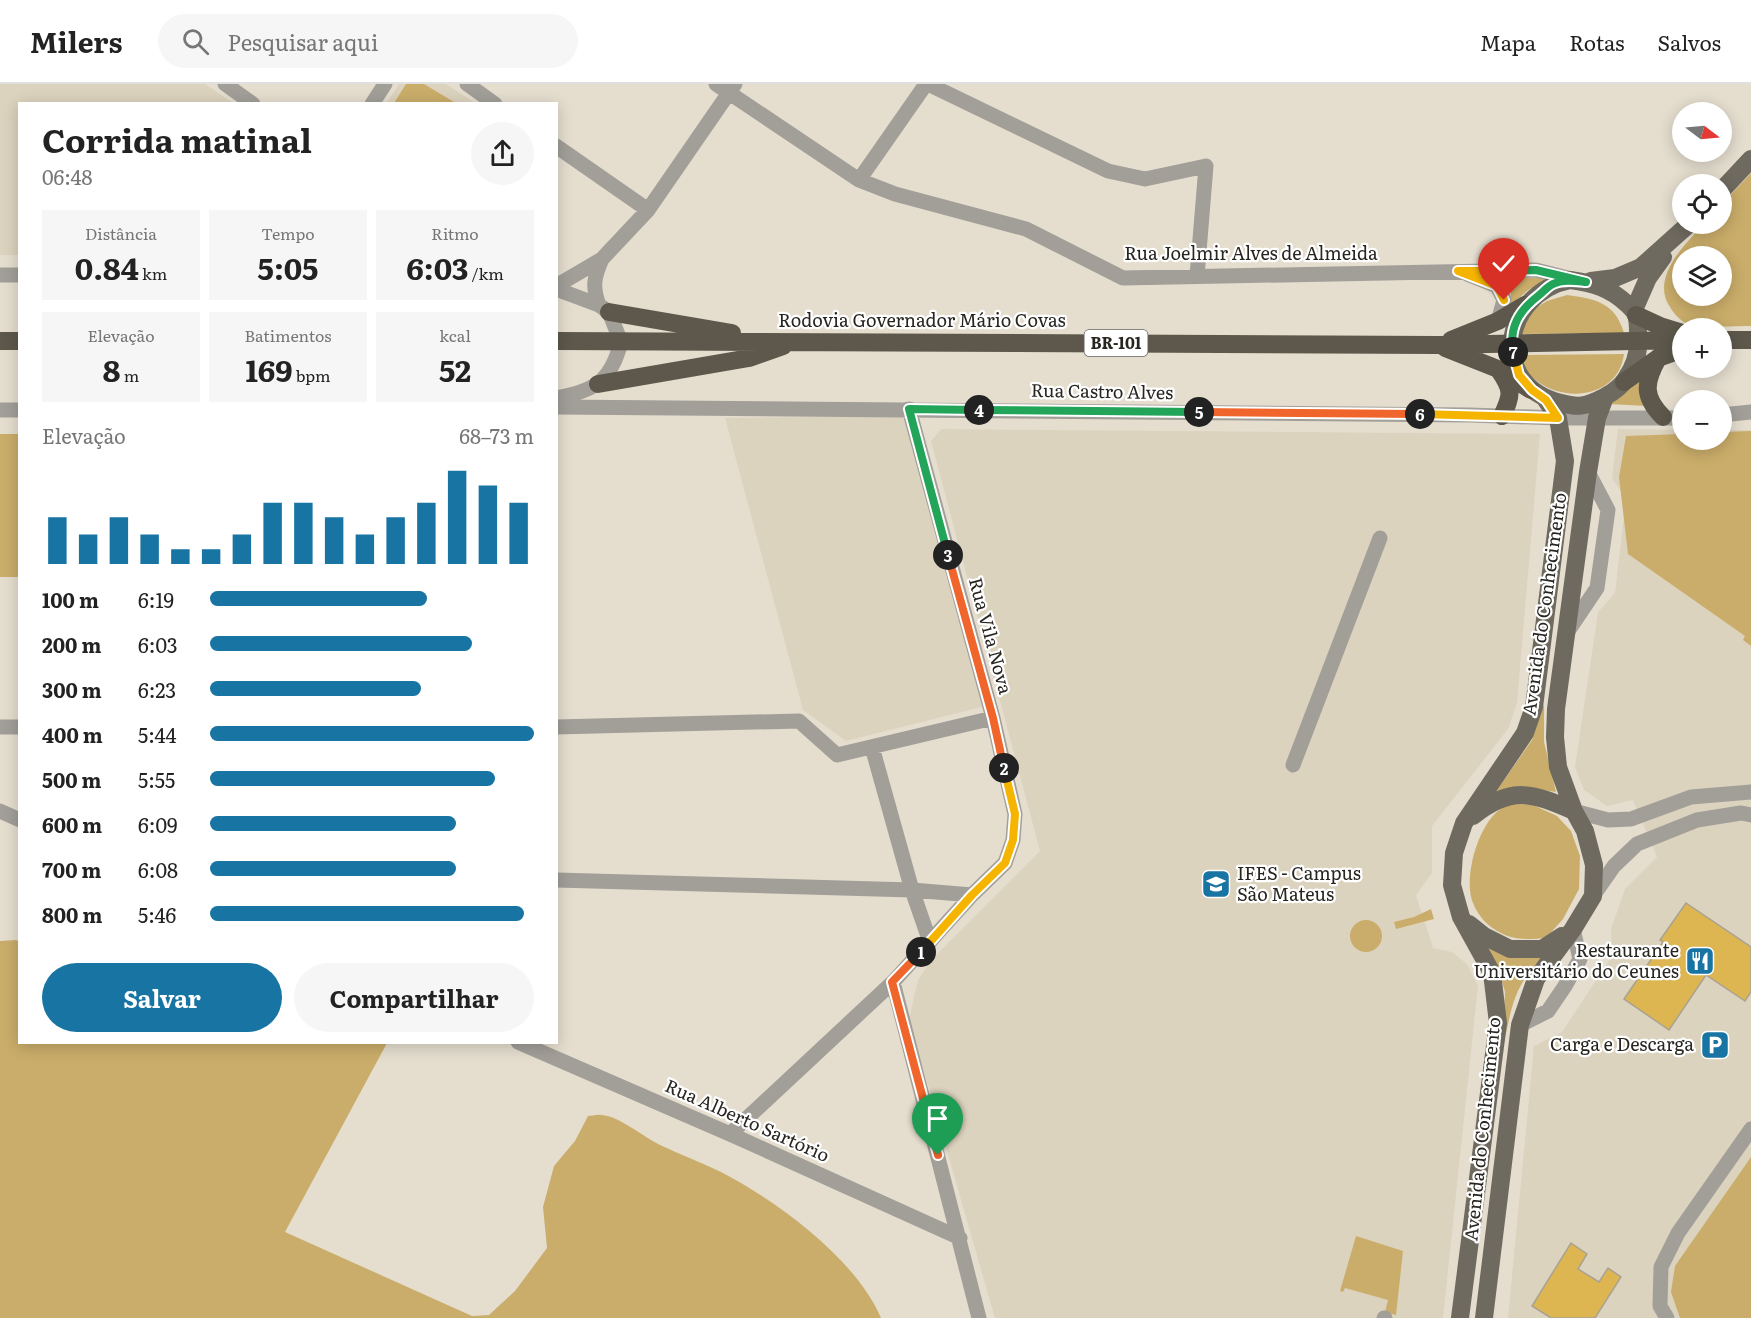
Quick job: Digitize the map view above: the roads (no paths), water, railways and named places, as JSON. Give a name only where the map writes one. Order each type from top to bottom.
[{"type":"highway","points":[[1438,345],[1498,321],[1525,305]]},
{"type":"highway","points":[[604,308],[676,325],[793,342]]},
{"type":"highway","points":[[1635,313],[1660,327],[1672,330]]},
{"type":"highway","name":"Rodovia Governador Mário Covas","points":[[558,341],[1438,345],[1672,340]]},
{"type":"highway","points":[[1732,340],[1751,340]]},
{"type":"highway","points":[[0,341],[18,341]]},
{"type":"highway","points":[[598,384],[749,358],[793,342]]},
{"type":"highway","points":[[1438,345],[1498,369],[1539,395]]},
{"type":"highway","points":[[1624,382],[1658,358],[1672,353]]},
{"type":"highway","points":[[1658,358],[1651,370],[1647,389],[1651,406],[1664,417]]},
{"type":"highway","points":[[1498,369],[1509,384],[1511,398],[1502,416]]},
{"type":"main road","points":[[1732,179],[1751,159]]},
{"type":"main road","points":[[1586,282],[1615,278],[1641,267],[1678,234]]},
{"type":"main road","points":[[1539,395],[1582,407],[1605,397],[1624,382],[1636,360],[1639,341],[1635,313],[1648,278],[1681,234]]},
{"type":"main road","points":[[1511,343],[1515,322],[1525,305],[1553,284],[1570,280],[1604,287],[1619,297],[1635,313]]},
{"type":"main road","name":"Avenida do Conhecimento","points":[[1460,1318],[1498,1023],[1492,973],[1461,917],[1452,885],[1454,853],[1464,823],[1526,733],[1534,707],[1565,461],[1558,418],[1519,375],[1511,343]]},
{"type":"main road","name":"Avenida do Conhecimento","points":[[1484,1318],[1520,1025],[1536,979],[1593,896],[1594,865],[1585,831],[1574,812],[1558,767],[1555,737],[1556,709],[1588,472],[1597,418],[1605,397]]},
{"type":"main road","points":[[1464,823],[1487,805],[1513,795],[1540,796],[1574,812]]},
{"type":"main road","points":[[1461,917],[1484,936],[1510,949],[1542,949],[1573,928]]},
{"type":"street","points":[[225,84],[250,102]]},
{"type":"street","points":[[373,102],[385,84]]},
{"type":"street","points":[[467,84],[492,102]]},
{"type":"street","points":[[859,180],[927,84],[1108,171],[1145,179],[1206,166],[1197,276]]},
{"type":"street","points":[[558,286],[602,259],[648,210],[727,87]]},
{"type":"street","name":"Rua Joelmir Alves de Almeida","points":[[727,87],[859,180],[896,194],[1026,229],[1123,278],[1536,270],[1586,282]]},
{"type":"street","points":[[558,147],[648,210]]},
{"type":"street","points":[[558,398],[580,394],[598,384],[609,372],[621,342],[593,285],[602,259]]},
{"type":"street","name":"Rua Joelmir Alves de Almeida","points":[[1458,271],[1497,286],[1504,300],[1498,321]]},
{"type":"street","points":[[0,275],[18,275]]},
{"type":"street","points":[[558,288],[604,308]]},
{"type":"street","name":"Rua Castro Alves","points":[[558,407],[1672,417]]},
{"type":"street","name":"Rua Vila Nova","points":[[909,409],[993,718],[1015,814],[1013,840],[1005,863],[972,895]]},
{"type":"street","points":[[0,410],[18,410]]},
{"type":"street","points":[[1732,414],[1751,412]]},
{"type":"street","points":[[1566,634],[1597,588],[1608,510],[1588,472]]},
{"type":"street","points":[[1293,765],[1380,538]]},
{"type":"street","points":[[558,727],[799,721],[837,755],[993,718]]},
{"type":"street","points":[[0,727],[18,727]]},
{"type":"street","points":[[872,747],[912,890],[930,942]]},
{"type":"street","points":[[1574,812],[1608,820],[1631,819],[1691,797],[1751,792]]},
{"type":"street","points":[[0,812],[18,819]]},
{"type":"street","points":[[1593,896],[1614,866],[1637,844],[1697,820],[1741,813],[1751,815]]},
{"type":"street","points":[[558,880],[912,890],[972,895]]},
{"type":"street","points":[[730,1134],[892,982],[972,895]]},
{"type":"street","points":[[1520,1025],[1548,1011],[1580,959],[1573,928]]},
{"type":"street","points":[[892,982],[979,1318]]},
{"type":"street","name":"Rua Alberto Sartório","points":[[522,1044],[730,1134],[960,1238]]},
{"type":"street","points":[[555,1044],[555,1059]]},
{"type":"street","points":[[1667,1318],[1660,1306],[1661,1267],[1678,1233],[1751,1129]]},
{"type":"place","name":"IFES - Campus São Mateus","points":[[1216,884]]},
{"type":"place","name":"Restaurante Universitário do Ceunes","points":[[1700,961]]},
{"type":"place","name":"Carga e Descarga","points":[[1715,1045]]}]
